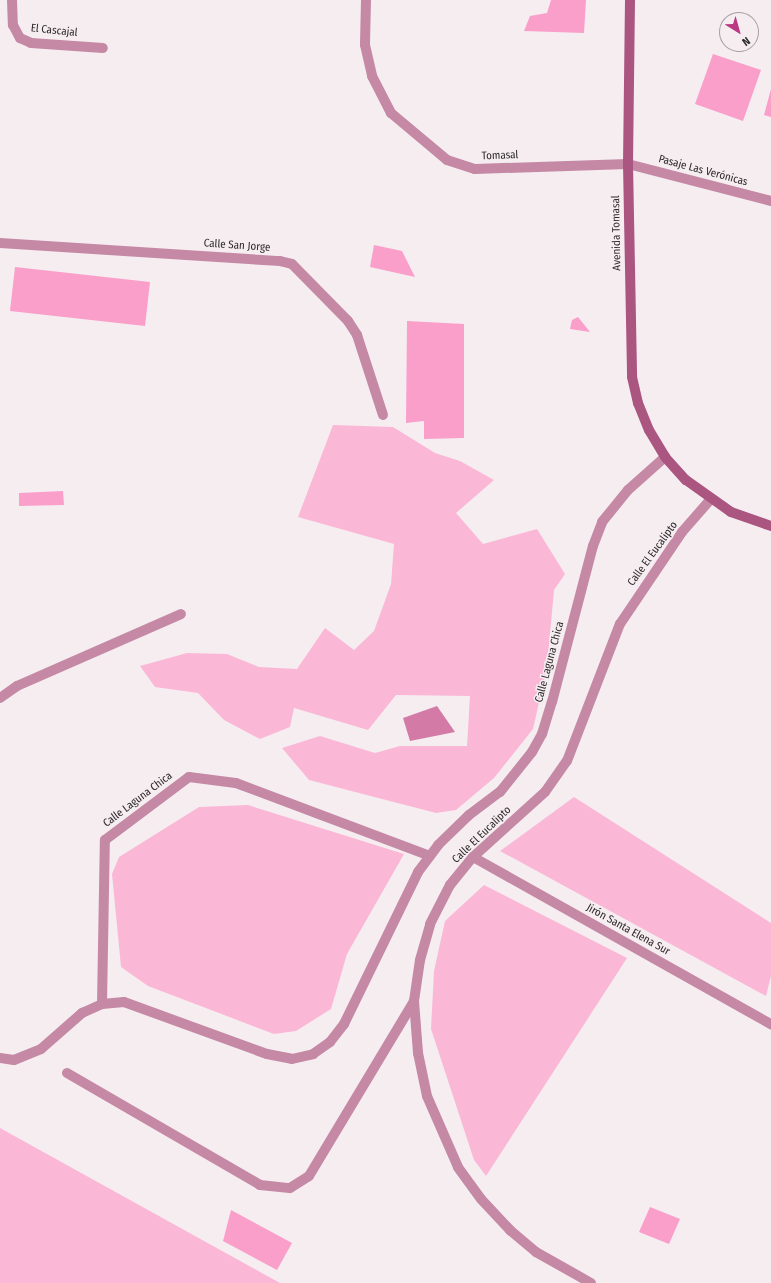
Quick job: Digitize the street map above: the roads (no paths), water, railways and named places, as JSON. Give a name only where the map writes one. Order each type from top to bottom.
[{"type":"street","name":"El Cascajal","points":[[12,0],[13,25],[20,38],[31,43],[103,48]]},
{"type":"street","name":"Tomasal","points":[[366,0],[365,45],[372,76],[391,113],[447,160],[475,169],[628,164]]},
{"type":"street","name":"Avenida Tomasal","points":[[630,0],[628,164],[632,377],[638,403],[648,430],[665,457],[686,480],[710,500],[731,512],[771,526]]},
{"type":"street","name":"Pasaje Las Verónicas","points":[[628,164],[771,201]]},
{"type":"street","name":"Calle San Jorge","points":[[0,243],[280,261],[292,264],[348,321],[357,335],[383,415]]},
{"type":"street","name":"Calle Laguna Chica","points":[[0,1058],[14,1060],[41,1049],[82,1013],[102,1004],[124,1002],[267,1054],[292,1059],[313,1054],[330,1042],[344,1024],[418,872],[430,856],[469,815],[500,792],[532,752],[542,734],[552,702],[593,546],[602,522],[628,490],[665,457]]},
{"type":"street","name":"Calle El Eucalipto","points":[[592,1283],[536,1252],[510,1230],[481,1199],[458,1167],[427,1096],[418,1053],[414,1001],[420,960],[430,924],[450,885],[473,857],[545,792],[567,761],[620,624],[682,532],[710,500]]},
{"type":"street","points":[[0,698],[17,686],[181,614]]},
{"type":"street","name":"Calle Laguna Chica","points":[[102,1004],[105,840],[189,777],[236,783],[430,856]]},
{"type":"street","name":"Jirón Santa Elena Sur","points":[[473,857],[771,1024]]},
{"type":"street","points":[[67,1073],[260,1185],[290,1188],[309,1176],[414,1001]]}]
